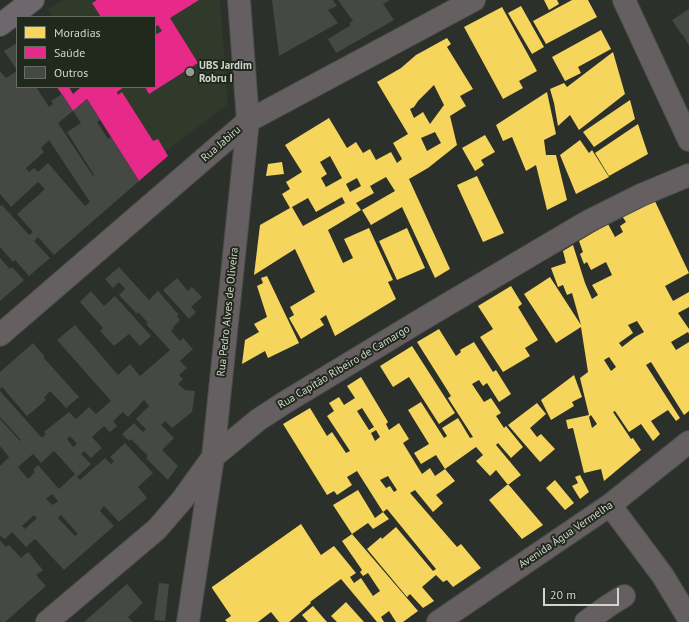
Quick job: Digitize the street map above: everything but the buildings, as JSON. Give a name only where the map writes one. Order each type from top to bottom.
[{"type":"main road","points":[[0,25],[33,0]]},
{"type":"street","name":"Rua Pedro Alves de Oliveira","points":[[188,622],[213,457],[248,121],[239,0]]},
{"type":"street","name":"Rua Jabiru","points":[[0,335],[248,121],[474,0]]},
{"type":"street","points":[[624,0],[689,140]]},
{"type":"street","name":"Rua Capitão Ribeiro de Camargo","points":[[47,622],[156,529],[182,500],[213,457],[258,420],[438,310],[587,222],[640,195],[689,175]]},
{"type":"street","name":"Avenida Água Vermelha","points":[[438,622],[610,505],[689,442]]},
{"type":"street","points":[[610,505],[663,576],[689,619]]},
{"type":"street","points":[[586,622],[624,596]]},
{"type":"shaded area","name":"UBS Jardim Robru I","points":[[63,0],[220,0],[228,104],[144,168],[96,88],[156,88],[156,16],[52,16],[48,10]]},
{"type":"place","name":"UBS Jardim Robru I","points":[[190,72]]}]
